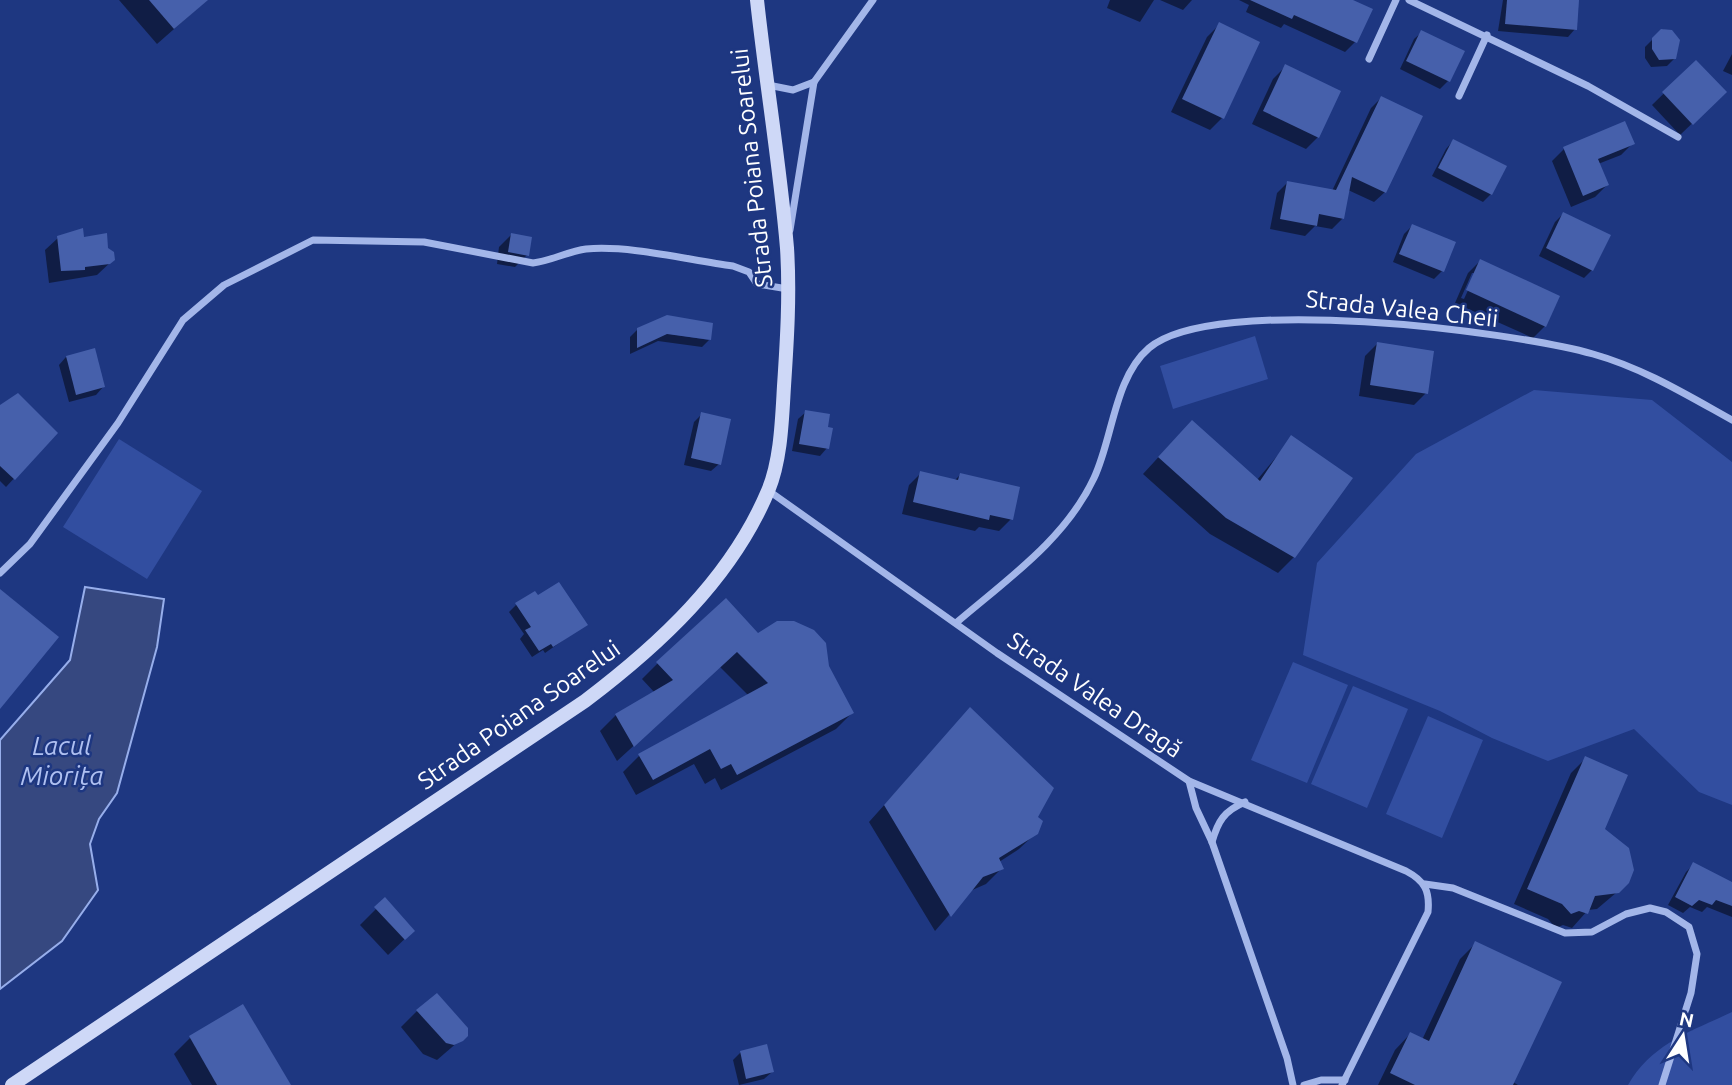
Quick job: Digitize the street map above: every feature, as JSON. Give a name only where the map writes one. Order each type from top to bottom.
[{"type":"street","name":"Strada Poiana Soarelui","points":[[12,1085],[585,701],[639,661],[710,586],[737,547],[768,490],[775,468],[783,402],[788,289],[787,249],[757,0]]},
{"type":"street","points":[[787,249],[814,82],[873,0]]},
{"type":"street","points":[[1369,59],[1396,0]]},
{"type":"street","points":[[1409,0],[1487,35],[1588,86],[1678,137]]},
{"type":"street","points":[[1459,96],[1487,35]]},
{"type":"street","points":[[768,85],[793,90],[814,82]]},
{"type":"street","points":[[0,573],[38,533],[118,422],[183,320],[224,285],[313,240],[424,242],[533,263],[575,254],[583,249],[621,251],[733,266],[750,272],[757,284],[788,289]]},
{"type":"street","name":"Strada Valea Cheii","points":[[956,623],[1032,558],[1066,521],[1094,479],[1133,369],[1150,347],[1169,336],[1241,322],[1296,317],[1413,327],[1558,346],[1623,364],[1662,381],[1732,419]]},
{"type":"street","name":"Strada Valea Dragă","points":[[768,490],[956,623],[1189,781],[1406,871],[1425,884],[1453,888],[1565,933],[1592,932],[1626,914],[1650,908],[1667,912],[1689,927],[1697,954],[1691,993],[1661,1085]]},
{"type":"street","points":[[1189,781],[1196,808],[1212,842],[1287,1058],[1293,1085]]},
{"type":"street","points":[[1212,842],[1220,819],[1228,810],[1245,802]]},
{"type":"street","points":[[1304,1085],[1321,1080],[1343,1083],[1428,912],[1429,898],[1425,884]]},
{"type":"shaded area","points":[[1255,336],[1268,379],[1173,409],[1160,366]]},
{"type":"shaded area","points":[[1534,390],[1652,400],[1732,462],[1732,805],[1699,792],[1634,729],[1548,761],[1492,738],[1440,711],[1303,655],[1317,563],[1416,454]]},
{"type":"shaded area","points":[[119,439],[202,491],[147,579],[63,527]]},
{"type":"shaded area","points":[[1293,662],[1348,685],[1307,783],[1251,760]]},
{"type":"shaded area","points":[[1353,686],[1408,709],[1367,808],[1311,784]]},
{"type":"shaded area","points":[[1428,716],[1483,740],[1442,838],[1386,814]]},
{"type":"shaded area","points":[[1732,1012],[1732,1085],[1628,1085],[1637,1071],[1660,1049]]},
{"type":"water","name":"Lacul Miorița","points":[[85,587],[164,599],[157,647],[117,793],[99,819],[90,844],[98,890],[62,941],[0,989],[0,740],[70,660]]},
{"type":"building","points":[[149,0],[208,0],[174,29]]},
{"type":"building","points":[[1250,0],[1353,0],[1373,9],[1357,43],[1294,15],[1292,19]]},
{"type":"building","points":[[1507,0],[1579,0],[1577,30],[1505,24]]},
{"type":"building","points":[[1219,22],[1260,42],[1224,119],[1182,99]]},
{"type":"building","points":[[1661,29],[1672,30],[1680,40],[1676,59],[1659,60],[1652,49],[1652,38]]},
{"type":"building","points":[[1421,30],[1465,51],[1450,82],[1406,61]]},
{"type":"building","points":[[1696,60],[1727,92],[1693,125],[1662,92]]},
{"type":"building","points":[[1285,64],[1341,91],[1319,138],[1263,111]]},
{"type":"building","points":[[1381,96],[1423,116],[1386,193],[1352,177],[1344,219],[1319,214],[1317,226],[1280,219],[1287,181],[1336,190]]},
{"type":"building","points":[[1625,121],[1635,144],[1598,159],[1609,185],[1583,196],[1563,147]]},
{"type":"building","points":[[1453,139],[1507,166],[1492,195],[1438,168]]},
{"type":"building","points":[[1563,212],[1611,235],[1593,271],[1546,248]]},
{"type":"building","points":[[1412,224],[1456,242],[1444,272],[1399,254]]},
{"type":"building","points":[[83,228],[84,237],[107,233],[108,248],[114,252],[115,260],[110,264],[85,267],[85,270],[61,271],[57,236]]},
{"type":"building","points":[[511,233],[532,237],[529,256],[508,252]]},
{"type":"building","points":[[1480,259],[1560,296],[1546,327],[1466,290]]},
{"type":"building","points":[[667,315],[713,323],[711,340],[667,334],[637,348],[637,328]]},
{"type":"building","points":[[1377,342],[1434,351],[1428,394],[1370,385]]},
{"type":"building","points":[[95,348],[105,387],[76,395],[66,356]]},
{"type":"building","points":[[18,393],[58,433],[15,480],[0,466],[0,405]]},
{"type":"building","points":[[805,410],[830,414],[828,427],[833,428],[829,449],[799,444]]},
{"type":"building","points":[[701,412],[731,419],[721,465],[691,458]]},
{"type":"building","points":[[1192,420],[1260,481],[1291,435],[1353,478],[1295,558],[1226,518],[1158,457]]},
{"type":"building","points":[[920,471],[958,480],[960,473],[1020,487],[1013,520],[990,515],[989,520],[913,502]]},
{"type":"building","points":[[559,582],[588,625],[553,647],[551,644],[539,651],[525,630],[531,627],[515,603],[535,591],[538,595]]},
{"type":"building","points":[[0,589],[59,637],[0,709]]},
{"type":"building","points":[[726,598],[758,633],[777,621],[794,621],[814,630],[826,643],[829,666],[854,713],[737,775],[731,764],[721,769],[710,749],[653,780],[638,754],[768,683],[737,652],[634,747],[615,714],[673,680],[656,662]]},
{"type":"building","points":[[970,707],[1054,788],[1038,817],[1043,821],[1038,834],[999,858],[1004,869],[983,877],[951,917],[884,805]]},
{"type":"building","points":[[1585,756],[1628,775],[1605,829],[1629,848],[1634,870],[1629,883],[1619,893],[1595,896],[1588,914],[1579,911],[1571,914],[1562,904],[1527,889]]},
{"type":"building","points":[[1693,862],[1732,882],[1732,906],[1716,900],[1712,905],[1699,900],[1692,906],[1675,897]]},
{"type":"building","points":[[385,897],[415,931],[405,940],[374,907]]},
{"type":"building","points":[[1475,941],[1562,982],[1513,1085],[1415,1085],[1390,1073],[1410,1032],[1429,1041]]},
{"type":"building","points":[[437,993],[468,1028],[468,1036],[454,1045],[446,1043],[416,1010]]},
{"type":"building","points":[[243,1004],[291,1085],[217,1085],[189,1036]]},
{"type":"building","points":[[767,1044],[774,1072],[746,1079],[740,1051]]}]
